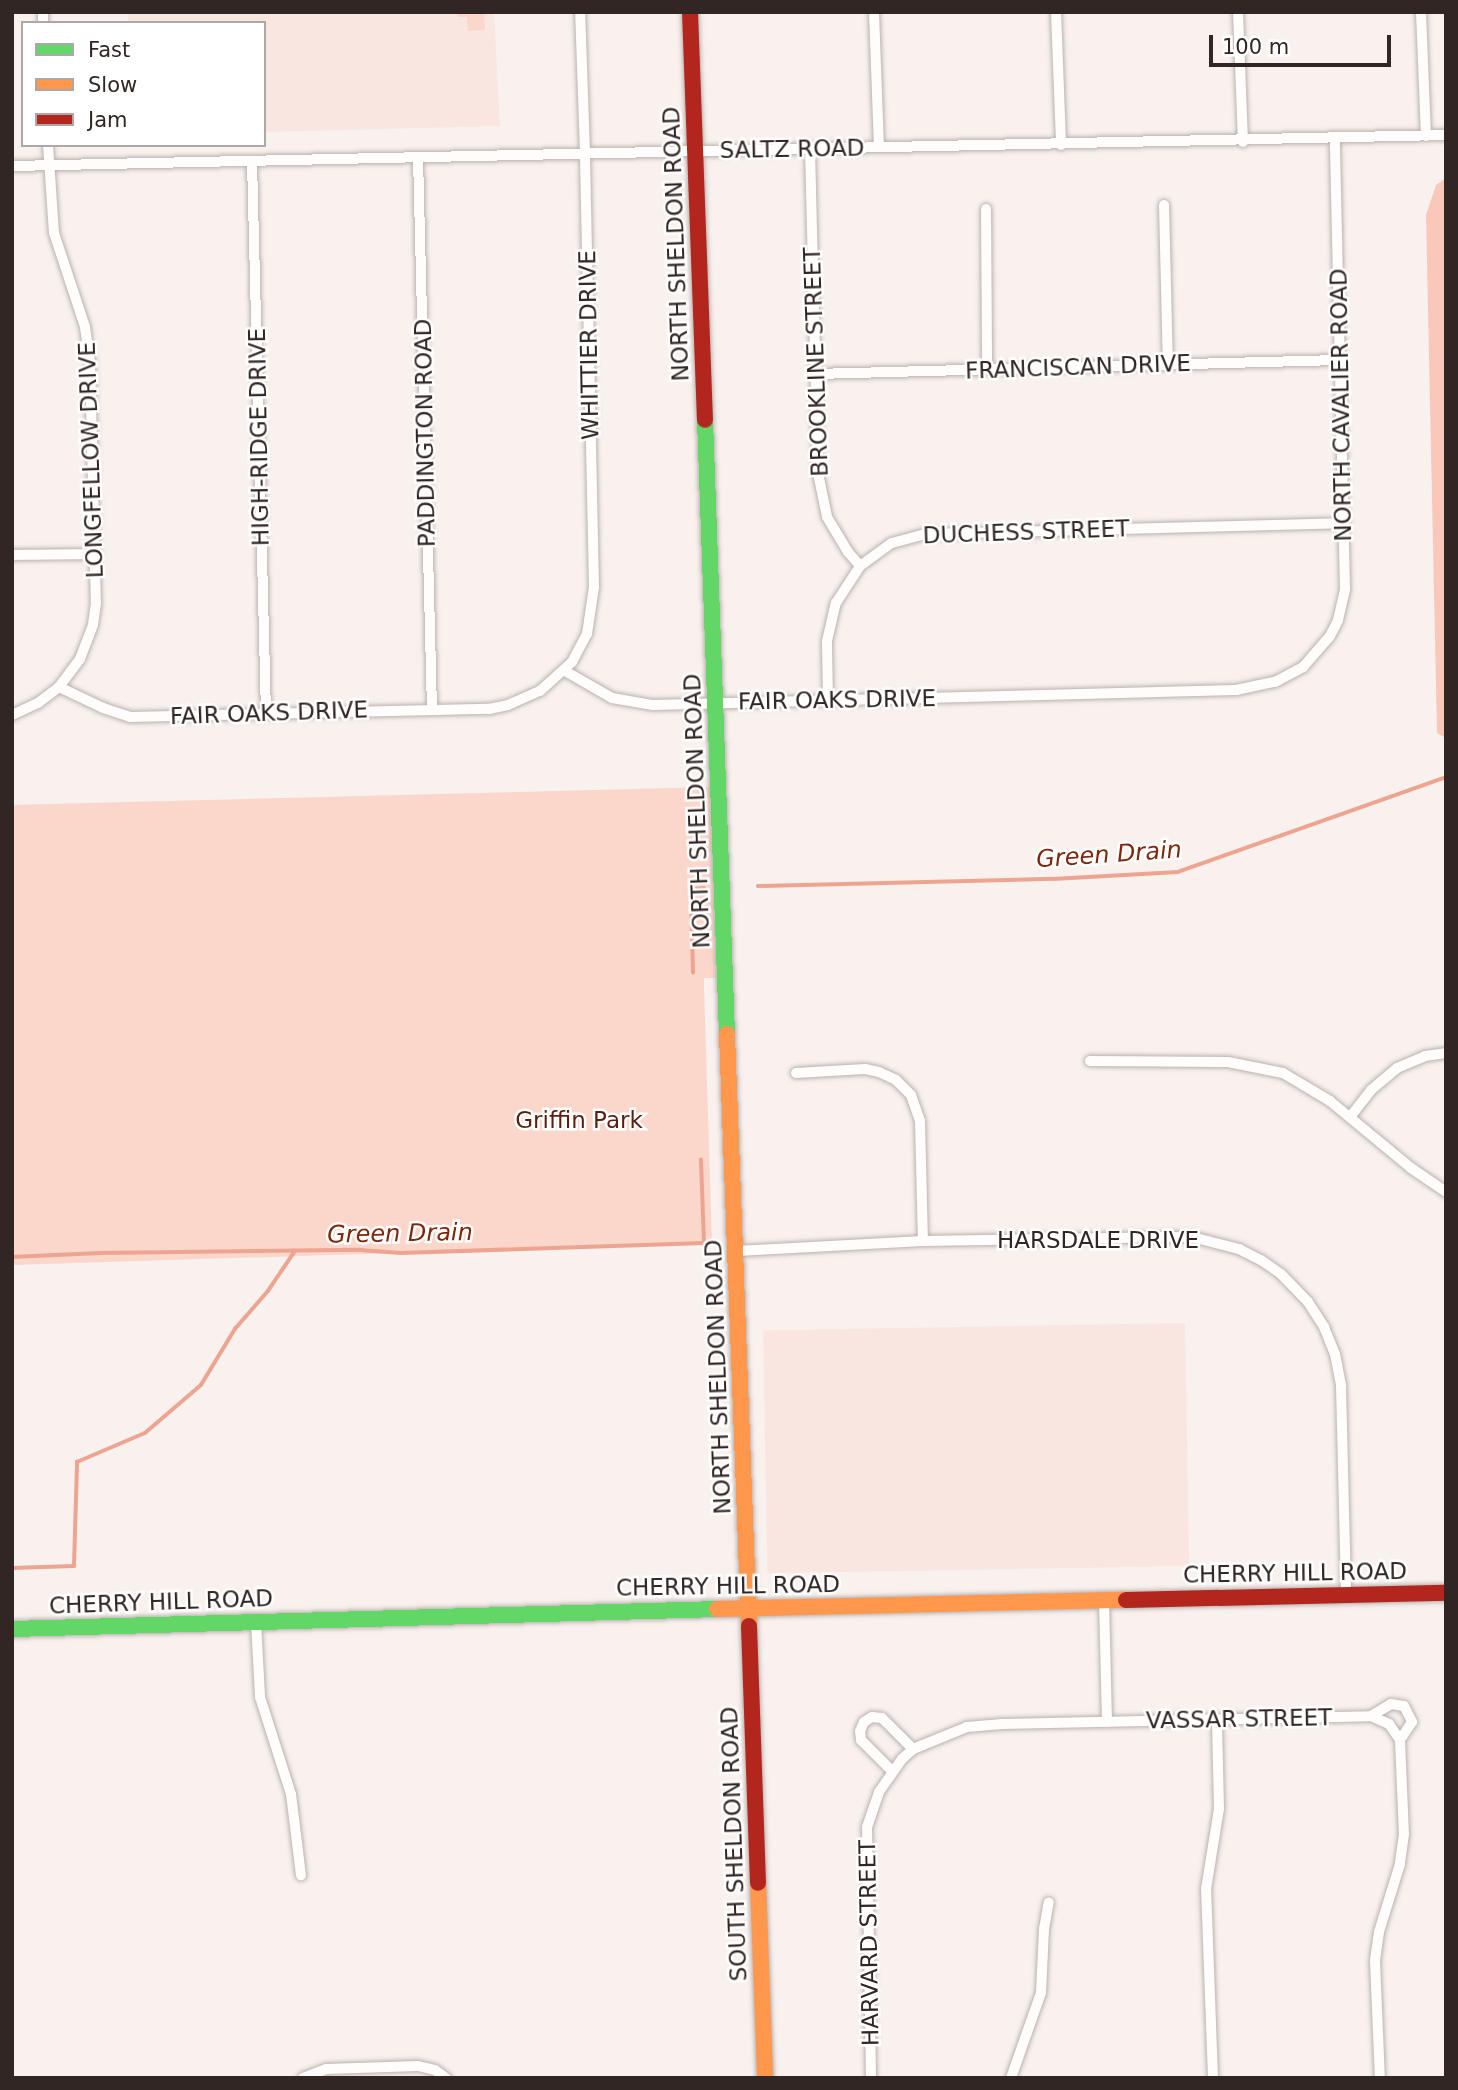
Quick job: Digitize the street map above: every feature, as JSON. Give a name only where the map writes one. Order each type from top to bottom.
[{"type":"street","name":"WHITTIER DRIVE","points":[[565,671],[587,634],[594,587],[586,152],[580,12]]},
{"type":"street","name":"NORTH SHELDON ROAD","points":[[690,12],[748,1608]]},
{"type":"street","points":[[874,12],[879,147]]},
{"type":"street","points":[[1056,12],[1061,145]]},
{"type":"street","points":[[1238,12],[1243,142]]},
{"type":"street","points":[[1421,12],[1426,136]]},
{"type":"street","name":"SALTZ ROAD","points":[[12,166],[586,152],[1243,142],[1446,135]]},
{"type":"street","name":"NORTH CAVALIER ROAD","points":[[1310,660],[1330,636],[1343,605],[1345,523],[1335,140]]},
{"type":"street","name":"LONGFELLOW DRIVE","points":[[48,147],[54,233],[85,327],[90,363],[96,603],[93,625],[80,659],[59,687]]},
{"type":"street","name":"BROOKLINE STREET","points":[[810,148],[815,374],[821,496],[835,534],[860,566]]},
{"type":"street","name":"PADDINGTON ROAD","points":[[418,157],[432,709]]},
{"type":"street","name":"HIGH-RIDGE DRIVE","points":[[252,161],[266,713]]},
{"type":"street","points":[[1164,205],[1168,364]]},
{"type":"street","points":[[986,209],[988,369]]},
{"type":"street","name":"FRANCISCAN DRIVE","points":[[815,374],[1340,360]]},
{"type":"street","name":"DUCHESS STREET","points":[[828,701],[829,623],[842,589],[860,566],[892,543],[926,534],[1345,523]]},
{"type":"street","points":[[12,555],[95,554]]},
{"type":"street","name":"FAIR OAKS DRIVE","points":[[59,687],[103,708],[130,717],[489,709],[508,705],[540,691],[565,671],[595,691],[626,702],[653,705],[1236,690],[1287,678],[1310,660]]},
{"type":"street","points":[[12,715],[38,703],[59,687]]},
{"type":"street","points":[[1350,1117],[1371,1090],[1397,1068],[1425,1056],[1446,1053]]},
{"type":"street","points":[[1090,1061],[1228,1062],[1261,1066],[1306,1084],[1411,1168],[1446,1192]]},
{"type":"street","points":[[796,1073],[872,1070],[887,1075],[911,1095],[920,1122],[923,1241]]},
{"type":"street","name":"HARSDALE DRIVE","points":[[737,1251],[923,1241],[1192,1237],[1239,1249],[1281,1274],[1317,1314],[1330,1340],[1339,1368],[1346,1594]]},
{"type":"street","name":"CHERRY HILL ROAD","points":[[12,1629],[748,1608],[1446,1593]]},
{"type":"street","points":[[1104,1600],[1107,1722]]},
{"type":"street","name":"SOUTH SHELDON ROAD","points":[[748,1608],[765,2078]]},
{"type":"street","points":[[256,1622],[260,1697],[291,1794],[301,1875]]},
{"type":"street","name":"VASSAR STREET","points":[[1371,1716],[1391,1704],[1398,1704],[1408,1710],[1412,1721],[1400,1740]]},
{"type":"street","name":"VASSAR STREET","points":[[1107,1722],[1371,1716],[1394,1728],[1400,1740]]},
{"type":"street","points":[[892,1771],[861,1740],[860,1731],[864,1721],[872,1717],[882,1718],[913,1749]]},
{"type":"street","points":[[1213,2078],[1206,1889],[1219,1809],[1217,1720]]},
{"type":"street","name":"HARVARD STREET","points":[[871,2078],[865,1844],[872,1807],[892,1771],[913,1749],[967,1727],[1107,1722]]},
{"type":"street","points":[[1380,2078],[1375,1961],[1379,1932],[1403,1849],[1400,1740]]},
{"type":"street","points":[[1011,2078],[1041,1993],[1044,1928],[1049,1902]]},
{"type":"street","points":[[303,2078],[326,2069],[418,2066],[435,2070],[446,2078]]},
{"type":"shaded area","points":[[128,12],[494,12],[500,126],[266,132],[266,21],[128,21]]},
{"type":"shaded area","points":[[1446,178],[1446,738],[1437,733],[1426,215],[1436,185]]},
{"type":"shaded area","points":[[1185,1323],[1189,1566],[767,1573],[763,1330]]},
{"type":"green space","points":[[457,12],[484,12],[485,30],[468,31],[467,17],[458,17]]},
{"type":"green space","name":"Griffin Park","points":[[710,787],[717,978],[704,978],[704,988],[712,1243],[12,1265],[12,805]]},
{"type":"waterway","name":"Green Drain","points":[[758,886],[1053,879],[1178,872],[1446,777]]},
{"type":"waterway","name":"Green Drain","points":[[693,973],[691,896],[694,889],[704,888]]},
{"type":"waterway","name":"Green Drain","points":[[12,1257],[100,1253],[360,1250],[401,1253],[704,1243],[701,1160]]},
{"type":"waterway","points":[[12,1568],[74,1566],[77,1462],[145,1433],[201,1385],[235,1329],[268,1291],[295,1251]]},
{"type":"traffic: fast","points":[[705,420],[727,1034]]},
{"type":"traffic: fast","points":[[12,1629],[717,1609]]},
{"type":"traffic: slow","points":[[727,1034],[749,1626]]},
{"type":"traffic: slow","points":[[717,1609],[1126,1600]]},
{"type":"traffic: slow","points":[[758,1883],[765,2078]]},
{"type":"traffic: jam","points":[[690,12],[705,420]]},
{"type":"traffic: jam","points":[[1126,1600],[1446,1593]]},
{"type":"traffic: jam","points":[[749,1626],[758,1883]]}]
